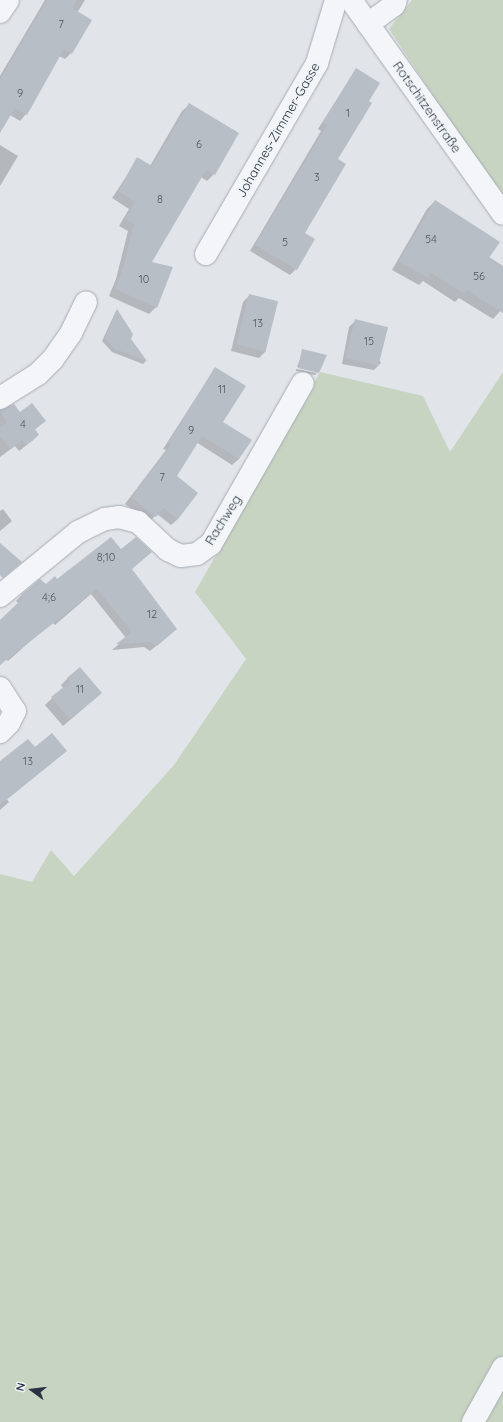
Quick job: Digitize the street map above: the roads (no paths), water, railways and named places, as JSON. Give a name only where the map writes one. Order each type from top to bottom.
[{"type":"street","points":[[0,12],[8,0]]},
{"type":"street","name":"Johannes-Zimmer-Gasse","points":[[206,254],[318,63],[336,0]]},
{"type":"street","name":"Rotschitzenstraße","points":[[351,0],[503,214]]},
{"type":"street","points":[[368,24],[394,5],[396,0]]},
{"type":"street","points":[[0,398],[38,374],[53,359],[71,333],[86,302]]},
{"type":"street","name":"Rachweg","points":[[0,596],[78,532],[105,519],[119,517],[138,522],[168,550],[181,556],[197,554],[211,544],[304,383]]},
{"type":"street","points":[[0,688],[14,711],[9,723],[0,732]]},
{"type":"street","points":[[473,1422],[503,1368]]}]
